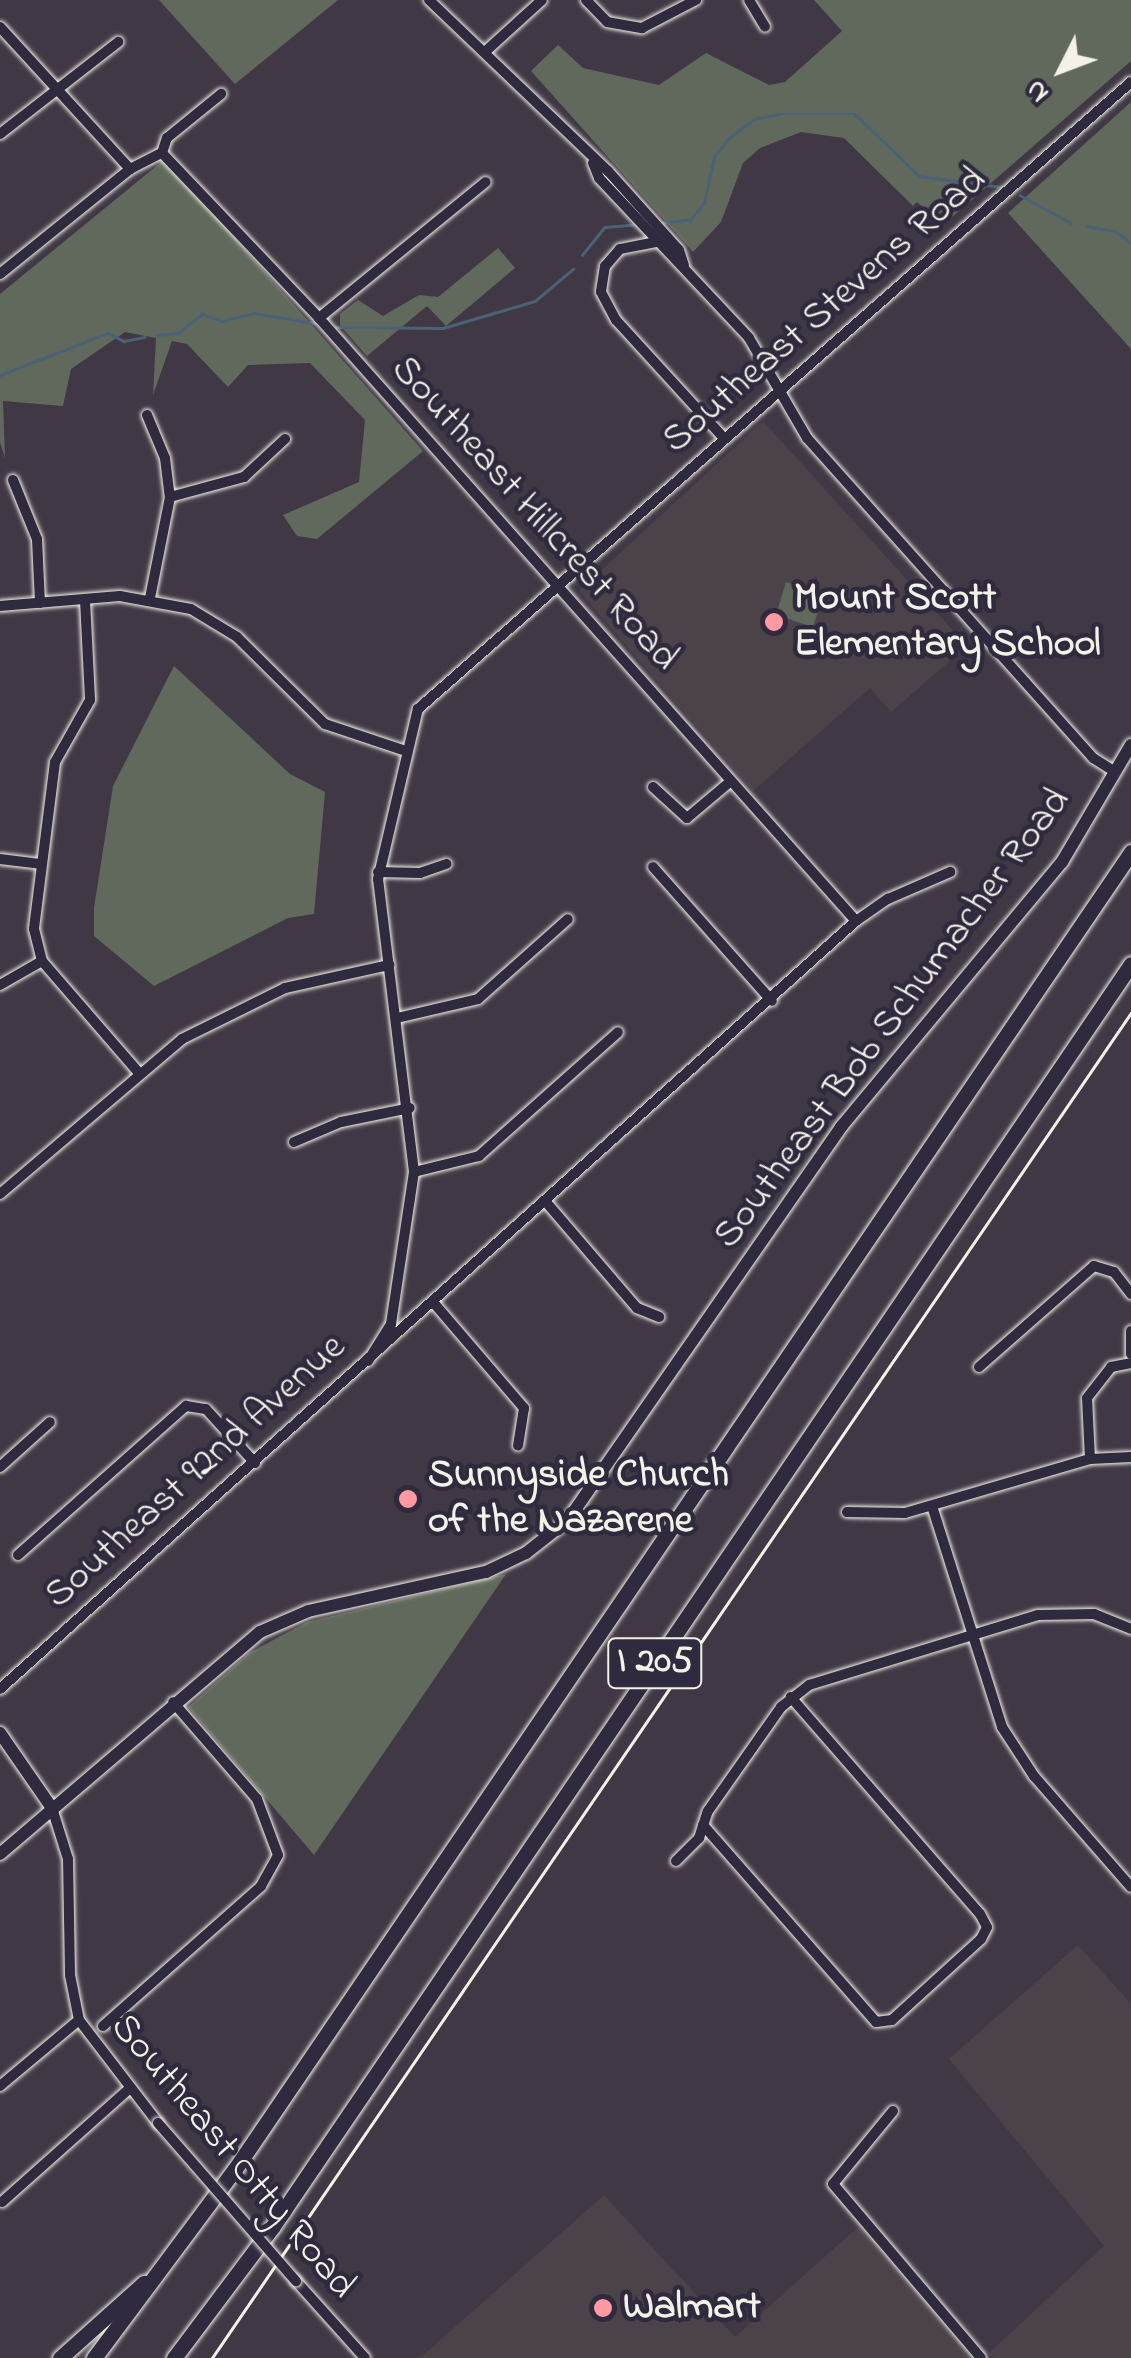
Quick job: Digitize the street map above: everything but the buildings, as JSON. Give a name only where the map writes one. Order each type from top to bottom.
[{"type":"highway","name":"I 205","points":[[94,2358],[169,2260],[1131,852]]},
{"type":"highway","name":"I 205","points":[[174,2358],[283,2211],[1131,964]]},
{"type":"highway","points":[[60,2358],[169,2260]]},
{"type":"main road","name":"Southeast Bob Schumacher Road","points":[[52,1808],[238,1646],[288,1617],[486,1572],[526,1553],[568,1520],[832,1139],[1049,879],[1131,746]]},
{"type":"main road","points":[[0,1733],[52,1808],[0,1854]]},
{"type":"street","points":[[429,0],[487,50],[636,202],[657,237]]},
{"type":"street","points":[[487,50],[542,0]]},
{"type":"street","points":[[586,0],[606,22],[642,28],[696,0]]},
{"type":"street","points":[[750,0],[765,27]]},
{"type":"street","points":[[0,27],[130,170]]},
{"type":"street","points":[[0,134],[118,42]]},
{"type":"street","name":"Southeast Stevens Road","points":[[368,1361],[394,1309],[414,1172],[410,1108],[378,872],[403,750],[428,694],[558,586],[722,437],[1131,82]]},
{"type":"street","points":[[0,274],[130,170],[162,153],[167,138],[221,94]]},
{"type":"street","name":"Southeast Hillcrest Road","points":[[162,153],[319,318],[856,921]]},
{"type":"street","points":[[594,163],[619,201],[684,265],[749,338],[777,389],[826,461],[1093,758],[1115,772]]},
{"type":"street","points":[[319,318],[486,182]]},
{"type":"street","points":[[657,237],[632,242],[605,266],[607,307],[722,437]]},
{"type":"street","points":[[147,415],[165,458],[170,497],[150,598]]},
{"type":"street","points":[[170,497],[244,476],[285,439]]},
{"type":"street","points":[[13,480],[36,539],[40,603]]},
{"type":"street","points":[[0,606],[150,598],[227,629],[325,724],[403,750]]},
{"type":"street","points":[[84,600],[90,700],[55,762],[38,864],[34,921],[42,961],[138,1072]]},
{"type":"street","points":[[653,787],[687,818],[732,780]]},
{"type":"street","points":[[0,859],[38,864]]},
{"type":"street","points":[[378,872],[420,873],[446,864]]},
{"type":"street","points":[[654,867],[772,1001]]},
{"type":"street","name":"Southeast 92nd Avenue","points":[[0,1690],[772,1001],[856,921],[888,898],[950,872]]},
{"type":"street","points":[[397,1018],[478,999],[568,920]]},
{"type":"street","points":[[0,985],[42,961]]},
{"type":"street","points":[[0,1194],[138,1072],[244,1005],[313,980],[389,965]]},
{"type":"street","points":[[414,1172],[479,1156],[618,1032]]},
{"type":"street","points":[[294,1142],[341,1122],[410,1108]]},
{"type":"street","points":[[546,1202],[637,1308],[659,1317]]},
{"type":"street","points":[[978,1367],[1094,1266],[1114,1272],[1131,1294]]},
{"type":"street","points":[[394,1309],[414,1312],[433,1302],[524,1408],[518,1446]]},
{"type":"street","points":[[1131,1331],[1131,1354]]},
{"type":"street","points":[[1090,1458],[1088,1398],[1111,1366],[1131,1363]]},
{"type":"street","points":[[18,1555],[186,1406],[206,1410],[255,1463]]},
{"type":"street","points":[[0,1467],[50,1422]]},
{"type":"street","points":[[847,1512],[893,1516],[1090,1458],[1131,1457]]},
{"type":"street","points":[[932,1506],[990,1699],[1016,1752],[1131,1888]]},
{"type":"street","points":[[676,1861],[791,1697],[809,1685],[1058,1612],[1094,1614],[1131,1628]]},
{"type":"street","points":[[703,1825],[882,2024],[982,1939],[987,1927],[791,1697]]},
{"type":"street","points":[[103,2026],[261,1886],[278,1855],[257,1799],[173,1702]]},
{"type":"street","name":"Southeast Otty Road","points":[[52,1808],[68,1859],[70,1975],[79,2020],[129,2090],[366,2358]]},
{"type":"street","points":[[0,2086],[79,2020]]},
{"type":"street","points":[[2,2202],[129,2090]]},
{"type":"street","points":[[893,2111],[884,2130],[833,2184],[981,2358]]},
{"type":"shaded area","name":"Mount Scott Elementary School","points":[[763,421],[967,646],[891,712],[870,688],[753,791],[579,591]]},
{"type":"shaded area","points":[[1078,1945],[1131,2004],[1131,2358],[993,2358],[989,2353],[1104,2246],[949,2059]]},
{"type":"shaded area","points":[[604,2195],[735,2337],[858,2227],[971,2358],[420,2358]]},
{"type":"green space","points":[[159,0],[338,0],[235,84]]},
{"type":"green space","points":[[814,0],[1131,0],[1131,61],[943,225],[917,202],[913,206],[844,138],[801,132],[760,148],[743,163],[721,222],[693,252],[531,71],[558,45],[583,68],[659,85],[706,53],[769,85],[785,82],[842,31]]},
{"type":"green space","points":[[1131,102],[1131,349],[1008,213]]},
{"type":"green space","points":[[165,159],[423,451],[317,539],[297,536],[283,515],[359,482],[365,420],[310,363],[248,365],[228,387],[187,344],[172,341],[153,395],[156,338],[125,332],[71,369],[63,406],[3,401],[5,458],[0,442],[0,294]]},
{"type":"green space","points":[[498,248],[515,268],[446,326],[427,306],[367,356],[340,325],[340,314],[358,300],[383,316],[419,295],[438,297]]},
{"type":"green space","points":[[786,582],[824,593],[813,627],[776,615]]},
{"type":"green space","points":[[174,666],[290,774],[325,792],[314,914],[288,918],[154,986],[94,936],[94,908],[113,786]]},
{"type":"green space","points":[[506,1574],[314,1855],[188,1707],[249,1653],[307,1622]]},
{"type":"waterway","points":[[660,223],[691,219],[704,203],[714,157],[729,138],[754,119],[779,114],[855,114],[919,176],[1003,187]]},
{"type":"waterway","points":[[1020,195],[1071,223]]},
{"type":"waterway","points":[[582,255],[605,227],[637,224]]},
{"type":"waterway","points":[[1087,226],[1116,231],[1131,243]]},
{"type":"waterway","points":[[336,327],[443,328],[535,301],[573,269]]},
{"type":"waterway","points":[[156,335],[178,333],[202,314],[222,321],[254,313],[314,323]]},
{"type":"waterway","points":[[0,375],[108,333],[124,341],[145,337]]},
{"type":"tram line","points":[[212,2358],[1131,1013]]},
{"type":"place","name":"Mount Scott Elementary School","points":[[774,622]]},
{"type":"place","name":"Sunnyside Church of the Nazarene","points":[[408,1499]]},
{"type":"place","name":"Walmart","points":[[603,2308]]}]
